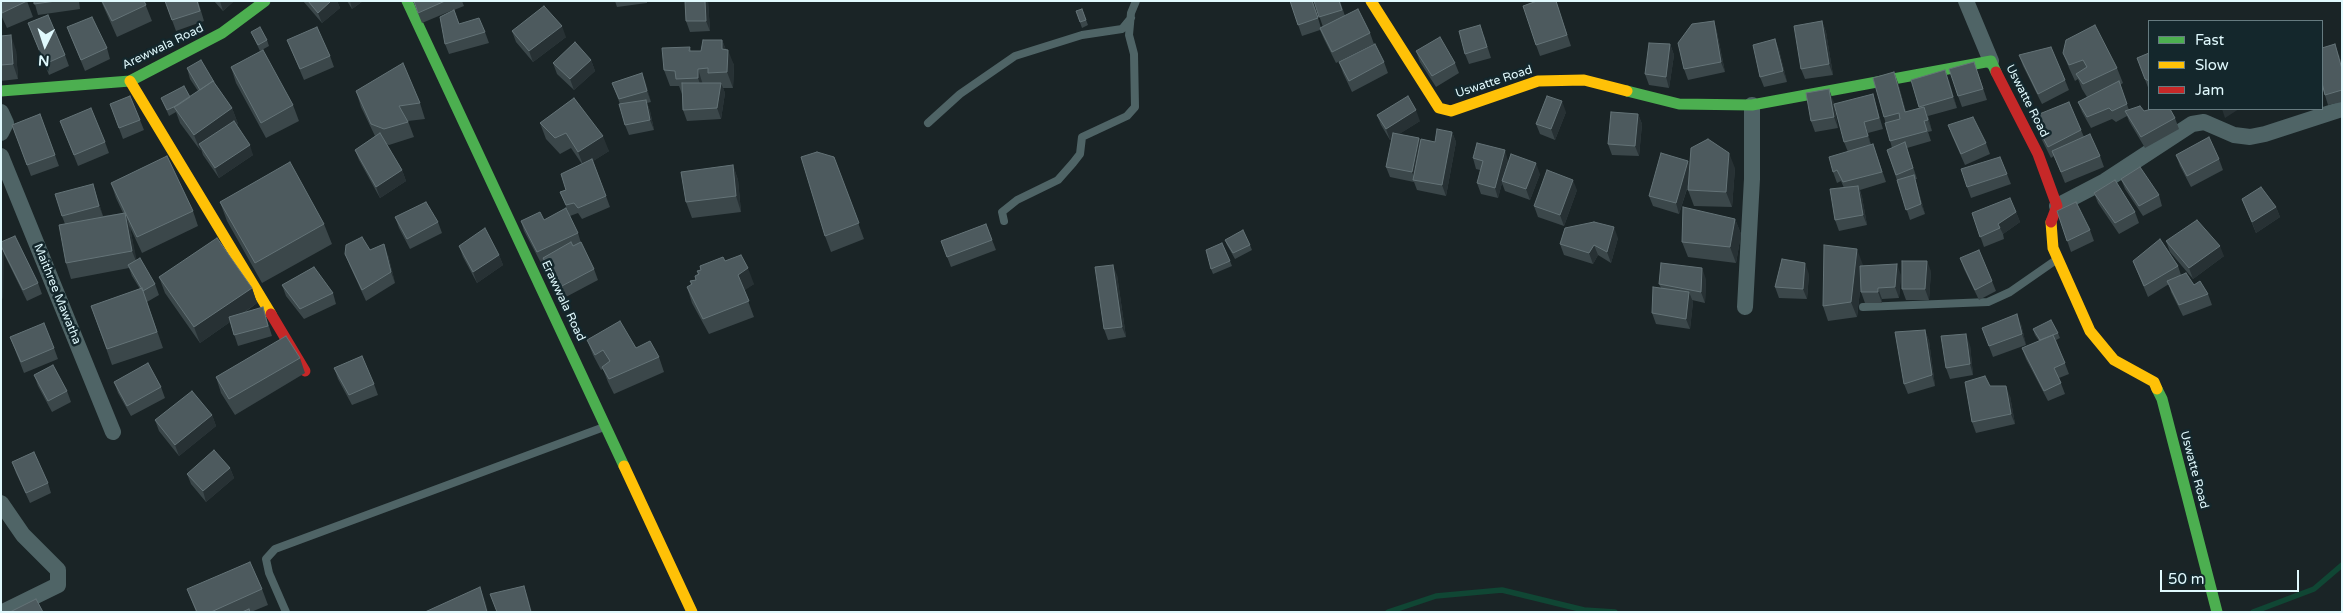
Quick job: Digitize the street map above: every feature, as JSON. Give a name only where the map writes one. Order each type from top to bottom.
[{"type":"street","name":"Arewwala Road","points":[[1,91],[130,81],[222,33],[265,1]]},
{"type":"street","name":"Erawwala Road","points":[[407,1],[692,612]]},
{"type":"street","name":"Uswatte Road","points":[[1371,1],[1438,108],[1451,111],[1538,81],[1584,80],[1679,104],[1752,106],[1991,61],[2038,154],[2057,206],[2051,219],[2053,248],[2090,331],[2114,360],[2154,382],[2162,399],[2217,612]]},
{"type":"street","points":[[1966,1],[1991,61]]},
{"type":"street","points":[[130,81],[305,371]]},
{"type":"street","points":[[1745,307],[1752,180],[1752,106]]},
{"type":"street","points":[[2057,206],[2105,181],[2192,124],[2204,122],[2234,134],[2250,136],[2265,134],[2342,109]]},
{"type":"street","points":[[1,112],[6,123],[1,134]]},
{"type":"street","name":"Maithree Mawatha","points":[[1,156],[113,432]]},
{"type":"street","points":[[1,503],[23,535],[58,570],[58,585],[3,612]]},
{"type":"lane","points":[[1004,221],[1002,212],[1017,200],[1058,180],[1080,154],[1082,137],[1127,116],[1135,107],[1134,54],[1129,35],[1136,1]]},
{"type":"lane","points":[[928,123],[960,94],[1015,56],[1082,35],[1122,29],[1131,18]]},
{"type":"lane","points":[[1863,307],[1988,302],[2010,292],[2058,258]]},
{"type":"lane","points":[[286,612],[269,573],[266,560],[275,549],[606,426]]},
{"type":"building","points":[[1,1],[27,1],[2,13]]},
{"type":"building","points":[[34,1],[56,1],[34,4]]},
{"type":"building","points":[[102,1],[144,1],[146,5],[112,21]]},
{"type":"building","points":[[165,1],[197,1],[200,11],[172,20]]},
{"type":"building","points":[[308,1],[331,1],[318,13]]},
{"type":"building","points":[[414,1],[445,1],[418,13]]},
{"type":"building","points":[[685,1],[705,1],[706,21],[686,21]]},
{"type":"building","points":[[1290,1],[1312,1],[1318,18],[1298,25]]},
{"type":"building","points":[[1314,1],[1339,1],[1342,10],[1319,17]]},
{"type":"building","points":[[1537,1],[1556,1],[1567,35],[1536,45],[1523,6]]},
{"type":"building","points":[[544,6],[562,26],[529,51],[512,31]]},
{"type":"building","points":[[1082,9],[1086,20],[1080,22],[1076,11]]},
{"type":"building","points":[[1358,9],[1370,33],[1332,52],[1320,28]]},
{"type":"building","points":[[454,10],[459,24],[479,18],[485,32],[445,44],[440,17]]},
{"type":"building","points":[[48,15],[65,55],[45,64],[28,23]]},
{"type":"building","points":[[92,17],[107,48],[81,60],[67,27]]},
{"type":"building","points":[[1714,21],[1721,62],[1684,69],[1678,43],[1692,24]]},
{"type":"building","points":[[1822,21],[1829,64],[1801,69],[1794,26]]},
{"type":"building","points":[[1480,25],[1487,47],[1465,54],[1459,31]]},
{"type":"building","points":[[2095,25],[2117,68],[2083,84],[2076,74],[2087,67],[2083,60],[2069,65],[2063,53],[2066,40]]},
{"type":"building","points":[[260,27],[267,40],[258,45],[251,32]]},
{"type":"building","points":[[317,27],[330,56],[300,69],[287,40]]},
{"type":"building","points":[[11,35],[13,64],[1,65],[1,36]]},
{"type":"building","points":[[1440,37],[1455,63],[1432,76],[1416,51]]},
{"type":"building","points":[[1775,39],[1783,71],[1760,77],[1753,45]]},
{"type":"building","points":[[703,40],[722,40],[722,49],[728,50],[727,72],[708,73],[708,68],[698,69],[698,78],[676,79],[675,71],[664,70],[662,48],[690,47],[689,51],[701,51]]},
{"type":"building","points":[[575,42],[591,60],[570,79],[553,63]]},
{"type":"building","points":[[1649,43],[1670,44],[1666,77],[1645,74]]},
{"type":"building","points":[[1375,44],[1384,62],[1349,81],[1339,62]]},
{"type":"building","points":[[2335,44],[2342,69],[2342,90],[2325,95],[2323,87],[2323,48]]},
{"type":"building","points":[[2051,47],[2065,80],[2038,94],[2019,55]]},
{"type":"building","points":[[263,50],[293,105],[261,123],[231,67]]},
{"type":"building","points":[[2148,53],[2148,80],[2145,79],[2137,58]]},
{"type":"building","points":[[201,60],[214,82],[200,90],[187,68]]},
{"type":"building","points":[[1974,62],[1983,89],[1958,96],[1949,69]]},
{"type":"building","points":[[403,63],[420,103],[399,106],[408,122],[384,129],[371,124],[356,91]]},
{"type":"building","points":[[1945,70],[1953,97],[1919,107],[1911,80]]},
{"type":"building","points":[[1894,72],[1905,112],[1924,107],[1928,120],[1924,121],[1927,131],[1890,141],[1885,123],[1900,119],[1899,113],[1884,117],[1873,78]]},
{"type":"building","points":[[642,73],[647,91],[619,99],[612,83]]},
{"type":"building","points":[[213,81],[232,108],[194,135],[174,107]]},
{"type":"building","points":[[2119,81],[2127,104],[2112,111],[2109,108],[2087,117],[2078,102]]},
{"type":"building","points":[[682,83],[721,83],[717,108],[683,110]]},
{"type":"building","points":[[184,86],[190,97],[167,110],[161,98]]},
{"type":"building","points":[[1829,89],[1834,117],[1811,121],[1806,93]]},
{"type":"building","points":[[1873,94],[1879,118],[1864,122],[1868,136],[1844,142],[1834,104]]},
{"type":"building","points":[[130,96],[140,120],[119,128],[110,104]]},
{"type":"building","points":[[1408,96],[1416,110],[1386,129],[1377,115]]},
{"type":"building","points":[[1547,96],[1562,101],[1551,129],[1536,124]]},
{"type":"building","points":[[574,98],[603,136],[578,152],[566,133],[555,138],[540,123]]},
{"type":"building","points":[[646,100],[650,120],[625,125],[619,104]]},
{"type":"building","points":[[2069,102],[2081,130],[2048,147],[2032,117]]},
{"type":"building","points":[[2140,106],[2144,111],[2171,110],[2175,118],[2141,137],[2125,111]]},
{"type":"building","points":[[91,108],[105,142],[74,155],[60,121]]},
{"type":"building","points":[[1611,112],[1638,114],[1635,146],[1608,144]]},
{"type":"building","points":[[40,114],[55,155],[27,165],[12,125]]},
{"type":"building","points":[[1973,117],[1986,143],[1961,154],[1948,125]]},
{"type":"building","points":[[234,121],[250,145],[215,168],[199,144]]},
{"type":"building","points":[[1437,129],[1452,132],[1442,185],[1413,180],[1421,139],[1435,142]]},
{"type":"building","points":[[380,133],[402,170],[376,187],[355,150]]},
{"type":"building","points":[[1393,133],[1419,138],[1412,172],[1386,167]]},
{"type":"building","points":[[2090,134],[2100,156],[2061,172],[2052,151]]},
{"type":"building","points":[[2209,137],[2219,159],[2187,176],[2176,155]]},
{"type":"building","points":[[1708,139],[1729,153],[1726,192],[1688,190],[1691,148]]},
{"type":"building","points":[[1905,142],[1913,168],[1896,175],[1887,150]]},
{"type":"building","points":[[1477,143],[1505,150],[1495,188],[1477,183],[1483,161],[1473,158]]},
{"type":"building","points":[[1873,144],[1882,172],[1843,182],[1837,170],[1833,172],[1829,157]]},
{"type":"building","points":[[817,152],[834,157],[859,223],[825,236],[801,157]]},
{"type":"building","points":[[1661,153],[1688,161],[1676,203],[1649,196]]},
{"type":"building","points":[[1511,154],[1536,163],[1526,189],[1502,181]]},
{"type":"building","points":[[167,156],[193,211],[137,237],[111,183]]},
{"type":"building","points":[[2000,157],[2007,174],[1967,187],[1961,169]]},
{"type":"building","points":[[592,159],[606,196],[578,208],[574,203],[566,205],[560,192],[566,190],[561,174]]},
{"type":"building","points":[[290,162],[324,224],[255,263],[220,202]]},
{"type":"building","points":[[733,165],[736,196],[686,202],[681,172]]},
{"type":"building","points":[[2140,167],[2159,195],[2139,206],[2121,179]]},
{"type":"building","points":[[1547,170],[1573,180],[1560,215],[1534,206]]},
{"type":"building","points":[[1914,175],[1921,204],[1906,210],[1897,180]]},
{"type":"building","points":[[2115,180],[2135,212],[2115,223],[2094,193]]},
{"type":"building","points":[[93,184],[99,206],[62,216],[55,194]]},
{"type":"building","points":[[1858,186],[1863,215],[1835,220],[1830,189]]},
{"type":"building","points":[[2261,187],[2276,207],[2252,222],[2242,199]]},
{"type":"building","points":[[2010,198],[2016,212],[1998,224],[2000,228],[1980,237],[1972,213]]},
{"type":"building","points":[[426,202],[438,222],[407,239],[395,217]]},
{"type":"building","points":[[2076,202],[2090,230],[2067,241],[2057,211]]},
{"type":"building","points":[[1683,207],[1735,219],[1730,247],[1682,242]]},
{"type":"building","points":[[566,208],[578,233],[537,252],[521,221],[540,212],[544,220]]},
{"type":"building","points":[[125,213],[132,251],[66,263],[59,225]]},
{"type":"building","points":[[2197,220],[2220,246],[2189,268],[2166,241]]},
{"type":"building","points":[[1594,222],[1614,227],[1607,252],[1594,245],[1589,253],[1560,244],[1565,228]]},
{"type":"building","points":[[986,224],[992,240],[947,257],[941,241]]},
{"type":"building","points":[[485,228],[499,255],[473,272],[459,246]]},
{"type":"building","points":[[1243,230],[1250,245],[1233,253],[1225,240]]},
{"type":"building","points":[[15,236],[38,283],[23,290],[1,246],[1,242]]},
{"type":"building","points":[[362,237],[370,250],[384,244],[391,272],[362,290],[345,254],[346,245]]},
{"type":"building","points":[[217,238],[252,288],[194,327],[159,277]]},
{"type":"building","points":[[2160,239],[2178,266],[2144,286],[2133,261]]},
{"type":"building","points":[[571,242],[573,246],[581,242],[594,269],[560,287],[543,258]]},
{"type":"building","points":[[1222,243],[1230,261],[1211,269],[1206,250]]},
{"type":"building","points":[[1824,245],[1857,249],[1851,302],[1823,306]]},
{"type":"building","points":[[1979,250],[1992,281],[1975,290],[1960,258]]},
{"type":"building","points":[[741,255],[748,268],[738,275],[749,301],[703,319],[687,287],[692,284],[690,281],[696,280],[695,276],[699,274],[697,271],[701,270],[700,266],[723,257],[725,261]]},
{"type":"building","points":[[140,258],[155,284],[143,291],[128,265]]},
{"type":"building","points":[[1782,259],[1805,263],[1803,289],[1775,287]]},
{"type":"building","points":[[1902,261],[1927,261],[1925,289],[1902,289]]},
{"type":"building","points":[[1661,263],[1702,268],[1701,292],[1659,284]]},
{"type":"building","points":[[1897,264],[1895,287],[1878,288],[1878,292],[1861,292],[1860,266]]},
{"type":"building","points":[[1113,265],[1122,327],[1104,329],[1095,267]]},
{"type":"building","points":[[314,267],[333,293],[300,309],[282,285]]},
{"type":"building","points":[[2186,273],[2194,285],[2200,281],[2208,294],[2179,305],[2167,281]]},
{"type":"building","points":[[1653,287],[1689,292],[1686,319],[1652,313]]},
{"type":"building","points":[[142,288],[157,332],[107,349],[91,306]]},
{"type":"building","points":[[263,307],[268,326],[234,335],[229,317]]},
{"type":"building","points":[[2017,314],[2022,334],[1989,346],[1982,328]]},
{"type":"building","points":[[2051,320],[2058,333],[2040,340],[2033,329]]},
{"type":"building","points":[[620,321],[636,348],[650,341],[659,357],[609,379],[602,367],[610,361],[603,350],[595,355],[587,340]]},
{"type":"building","points":[[44,323],[54,348],[21,362],[10,337]]},
{"type":"building","points":[[1925,330],[1932,375],[1904,384],[1895,332]]},
{"type":"building","points":[[1966,334],[1970,364],[1946,368],[1941,336]]},
{"type":"building","points":[[2053,335],[2065,363],[2054,368],[2061,383],[2044,391],[2022,348]]},
{"type":"building","points":[[286,336],[300,358],[229,399],[216,377]]},
{"type":"building","points":[[362,356],[374,384],[349,395],[334,368]]},
{"type":"building","points":[[148,363],[161,387],[127,406],[114,382]]},
{"type":"building","points":[[53,365],[67,391],[48,401],[34,375]]},
{"type":"building","points":[[1985,376],[1990,386],[2006,386],[2011,414],[1972,422],[1965,382]]},
{"type":"building","points":[[192,391],[212,415],[175,445],[155,420]]},
{"type":"building","points":[[214,450],[230,468],[203,491],[187,474]]},
{"type":"building","points":[[34,452],[48,483],[26,493],[12,462]]},
{"type":"building","points":[[250,562],[262,589],[211,612],[197,612],[187,589]]},
{"type":"building","points":[[524,586],[531,612],[497,612],[490,594]]},
{"type":"building","points":[[480,587],[487,612],[425,612]]},
{"type":"building","points":[[36,599],[43,612],[10,612]]},
{"type":"waterway","points":[[2253,612],[2314,589],[2342,565]]},
{"type":"waterway","points":[[1388,612],[1436,596],[1502,590],[1584,610],[1615,612]]},
{"type":"traffic: fast","points":[[1,91],[130,81],[222,33],[265,1]]},
{"type":"traffic: fast","points":[[407,1],[624,466]]},
{"type":"traffic: fast","points":[[1627,91],[1679,104],[1752,105],[1991,61],[1996,72]]},
{"type":"traffic: fast","points":[[2157,389],[2162,399],[2217,612]]},
{"type":"traffic: slow","points":[[1371,1],[1439,108],[1451,111],[1538,81],[1584,80],[1627,91]]},
{"type":"traffic: slow","points":[[130,81],[271,314]]},
{"type":"traffic: slow","points":[[2051,222],[2053,248],[2090,331],[2114,360],[2154,382],[2157,389]]},
{"type":"traffic: slow","points":[[624,466],[692,612]]},
{"type":"traffic: jam","points":[[1996,72],[2038,154],[2057,206],[2051,222]]},
{"type":"traffic: jam","points":[[271,314],[305,371]]}]
